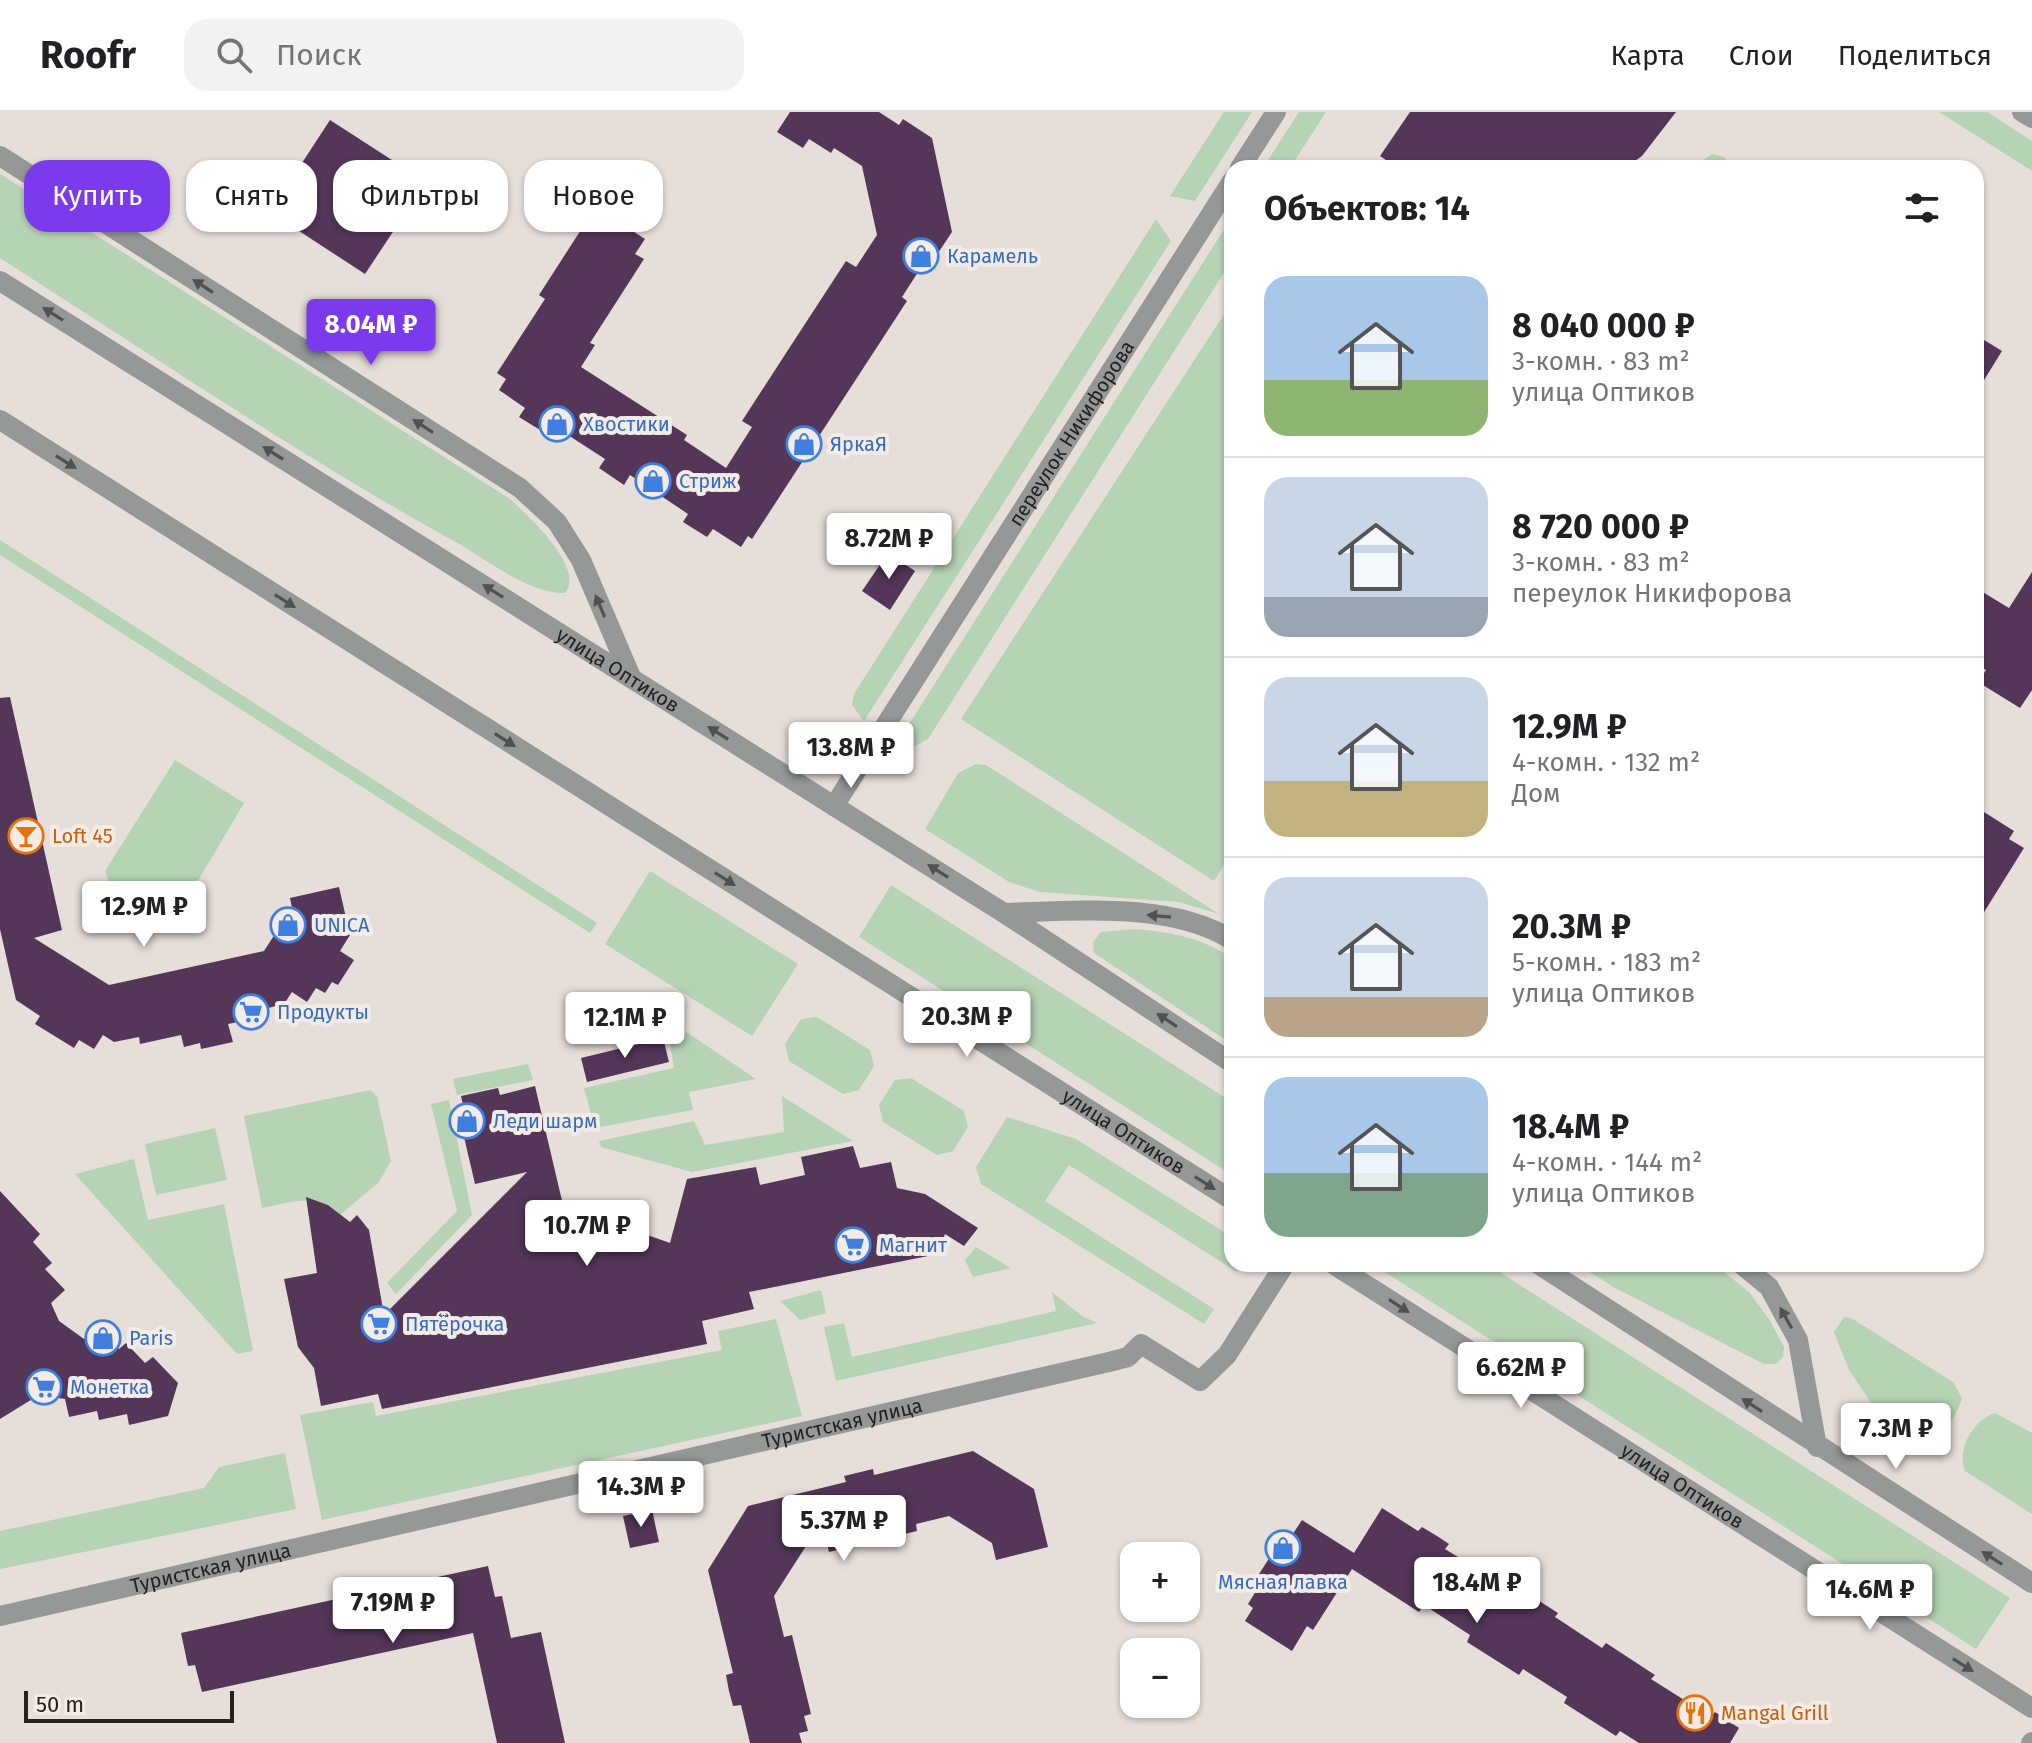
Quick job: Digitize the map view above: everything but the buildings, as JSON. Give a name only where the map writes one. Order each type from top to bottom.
[{"type":"street","points":[[1245,160],[1276,112]]},
{"type":"street","points":[[2022,112],[2032,118]]},
{"type":"street","points":[[0,156],[520,488],[557,522],[581,560],[631,677]]},
{"type":"street","name":"переулок Никифорова","points":[[834,806],[1224,194]]},
{"type":"street","name":"улица Оптиков","points":[[0,281],[1004,913],[1224,1058]]},
{"type":"street","name":"улица Оптиков","points":[[0,420],[1224,1195]]},
{"type":"street","points":[[1004,913],[1091,913],[1184,918],[1224,936]]},
{"type":"street","name":"Туристская улица","points":[[0,1616],[1109,1362],[1128,1357],[1141,1344],[1200,1381],[1227,1355],[1280,1272]]},
{"type":"street","name":"улица Оптиков","points":[[1346,1272],[2032,1708]]},
{"type":"street","points":[[1550,1272],[2032,1583]]},
{"type":"street","points":[[1751,1272],[1769,1287],[1798,1340],[1817,1447]]},
{"type":"green space","points":[[1224,112],[1252,112],[1195,201],[1170,196]]},
{"type":"green space","points":[[1299,112],[1326,112],[1295,160],[1268,160]]},
{"type":"green space","points":[[1939,112],[1987,112],[2032,141],[2032,171]]},
{"type":"green space","points":[[1712,154],[1726,160],[1703,160]]},
{"type":"green space","points":[[0,174],[24,189],[24,232],[91,232],[510,499],[562,557],[569,582],[565,593],[524,583],[402,512],[228,405],[0,258]]},
{"type":"green space","points":[[1156,219],[1171,241],[864,721],[852,705],[854,694]]},
{"type":"green space","points":[[1224,230],[1224,273],[928,739],[910,749],[897,743]]},
{"type":"green space","points":[[1224,314],[1224,865],[1214,881],[961,719]]},
{"type":"green space","points":[[0,540],[597,923],[590,933],[0,555]]},
{"type":"green space","points":[[175,760],[244,803],[177,916],[128,932],[105,871]]},
{"type":"green space","points":[[976,764],[986,765],[1219,914],[1179,902],[1040,892],[1009,882],[925,829],[958,773]]},
{"type":"green space","points":[[650,871],[798,964],[752,1036],[605,944]]},
{"type":"green space","points":[[891,885],[1224,1097],[1224,1170],[859,937]]},
{"type":"green space","points":[[1135,929],[1161,932],[1186,937],[1224,953],[1224,1039],[1094,953],[1093,942],[1101,932]]},
{"type":"green space","points":[[817,1017],[870,1050],[874,1066],[859,1090],[843,1094],[789,1061],[785,1044],[801,1019]]},
{"type":"green space","points":[[688,1033],[756,1079],[689,1092],[693,1110],[595,1128],[584,1088],[674,1068],[669,1037]]},
{"type":"green space","points":[[528,1064],[533,1080],[457,1095],[453,1079]]},
{"type":"green space","points":[[911,1078],[964,1111],[968,1127],[953,1151],[937,1155],[883,1122],[879,1105],[895,1080]]},
{"type":"green space","points":[[371,1090],[377,1097],[391,1161],[379,1182],[340,1215],[323,1203],[314,1201],[262,1208],[244,1116]]},
{"type":"green space","points":[[782,1096],[853,1141],[692,1172],[601,1147],[599,1141],[694,1121],[705,1145],[784,1132]]},
{"type":"green space","points":[[449,1100],[472,1215],[396,1294],[387,1283],[457,1211],[431,1104]]},
{"type":"green space","points":[[1007,1117],[1076,1139],[1224,1232],[1224,1264],[1069,1165],[1045,1201],[1214,1309],[1204,1324],[981,1184],[976,1167]]},
{"type":"green space","points":[[215,1128],[227,1180],[156,1195],[145,1144]]},
{"type":"green space","points":[[134,1159],[148,1220],[224,1204],[253,1351],[237,1354],[75,1174]]},
{"type":"green space","points":[[976,1247],[1011,1268],[973,1277],[965,1260]]},
{"type":"green space","points":[[1385,1272],[1500,1272],[2010,1598],[1976,1649]]},
{"type":"green space","points":[[1590,1272],[1724,1272],[1749,1292],[1769,1319],[1784,1347],[1783,1357],[1776,1364],[1764,1364]]},
{"type":"green space","points":[[821,1290],[826,1313],[800,1320],[780,1301]]},
{"type":"green space","points":[[1052,1292],[1082,1316],[1097,1323],[836,1381],[824,1327],[844,1323],[852,1357],[1056,1311]]},
{"type":"green space","points":[[1844,1317],[1851,1318],[1953,1382],[1962,1398],[1952,1420],[1941,1433],[1927,1441],[1920,1441],[1878,1413],[1849,1370],[1834,1332]]},
{"type":"green space","points":[[776,1319],[802,1416],[322,1520],[300,1415],[373,1402],[376,1416],[722,1350],[718,1331]]},
{"type":"green space","points":[[1995,1413],[2032,1433],[2032,1514],[1965,1471],[1963,1454],[1968,1437],[1980,1422]]},
{"type":"green space","points":[[285,1453],[296,1509],[0,1569],[0,1531],[204,1488],[219,1467]]},
{"type":"place","name":"Карамель","points":[[921,256]]},
{"type":"place","name":"Хвостики","points":[[557,424]]},
{"type":"place","name":"ЯркаЯ","points":[[804,444]]},
{"type":"place","name":"Стриж","points":[[653,481]]},
{"type":"place","name":"Loft 45","points":[[26,836]]},
{"type":"place","name":"UNICA","points":[[288,925]]},
{"type":"place","name":"Продукты","points":[[251,1012]]},
{"type":"place","name":"Леди шарм","points":[[467,1121]]},
{"type":"place","name":"Магнит","points":[[853,1245]]},
{"type":"place","name":"Пятёрочка","points":[[379,1324]]},
{"type":"place","name":"Paris","points":[[103,1338]]},
{"type":"place","name":"Монетка","points":[[44,1387]]},
{"type":"place","name":"Мясная лавка","points":[[1283,1548]]},
{"type":"place","name":"Mangal Grill","points":[[1695,1713]]}]
